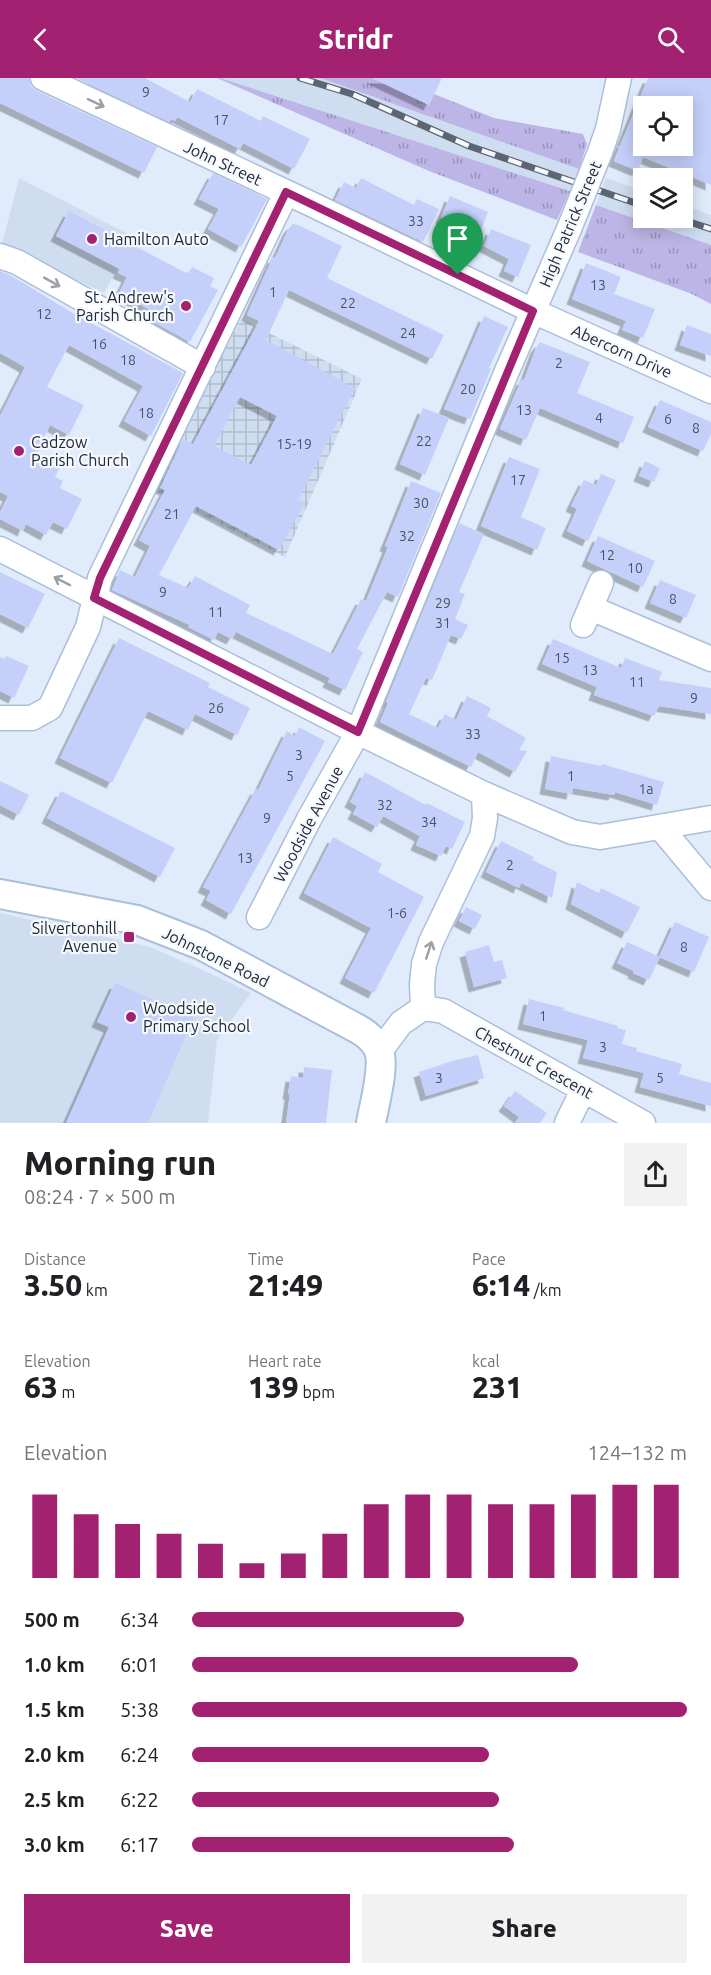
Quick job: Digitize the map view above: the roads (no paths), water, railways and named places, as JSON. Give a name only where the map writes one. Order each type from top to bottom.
[{"type":"street","name":"John Street","points":[[43,78],[533,311]]},
{"type":"street","name":"High Patrick Street","points":[[358,732],[600,152],[608,129],[619,78]]},
{"type":"street","points":[[0,718],[32,718],[50,708],[88,627],[100,578],[286,192]]},
{"type":"street","points":[[0,256],[17,262],[203,367]]},
{"type":"street","name":"Abercorn Drive","points":[[533,311],[711,391]]},
{"type":"street","points":[[0,549],[358,732],[484,794],[572,831],[600,837],[711,818]]},
{"type":"street","points":[[601,583],[587,616],[711,659]]},
{"type":"street","name":"Woodside Avenue","points":[[259,916],[309,819],[358,732]]},
{"type":"street","points":[[371,1123],[379,1077],[380,1051],[401,1023],[423,1008],[424,964],[431,942],[482,836],[485,818],[484,794]]},
{"type":"street","points":[[660,827],[711,888]]},
{"type":"street","name":"Johnstone Road","points":[[0,894],[137,920],[201,945],[358,1029],[369,1036],[380,1051]]},
{"type":"street","name":"Chestnut Crescent","points":[[423,1008],[443,1011],[643,1123]]},
{"type":"street","points":[[567,1123],[583,1090]]},
{"type":"railway","points":[[300,78],[352,94],[469,146],[633,202]]},
{"type":"railway","points":[[693,223],[711,229]]},
{"type":"place","name":"Hamilton Auto","points":[[92,239]]},
{"type":"place","name":"St. Andrew's Parish Church","points":[[186,306]]},
{"type":"place","name":"Cadzow Parish Church","points":[[19,451]]},
{"type":"place","name":"Silvertonhill Avenue","points":[[129,937]]},
{"type":"place","name":"Woodside Primary School","points":[[131,1017]]}]
